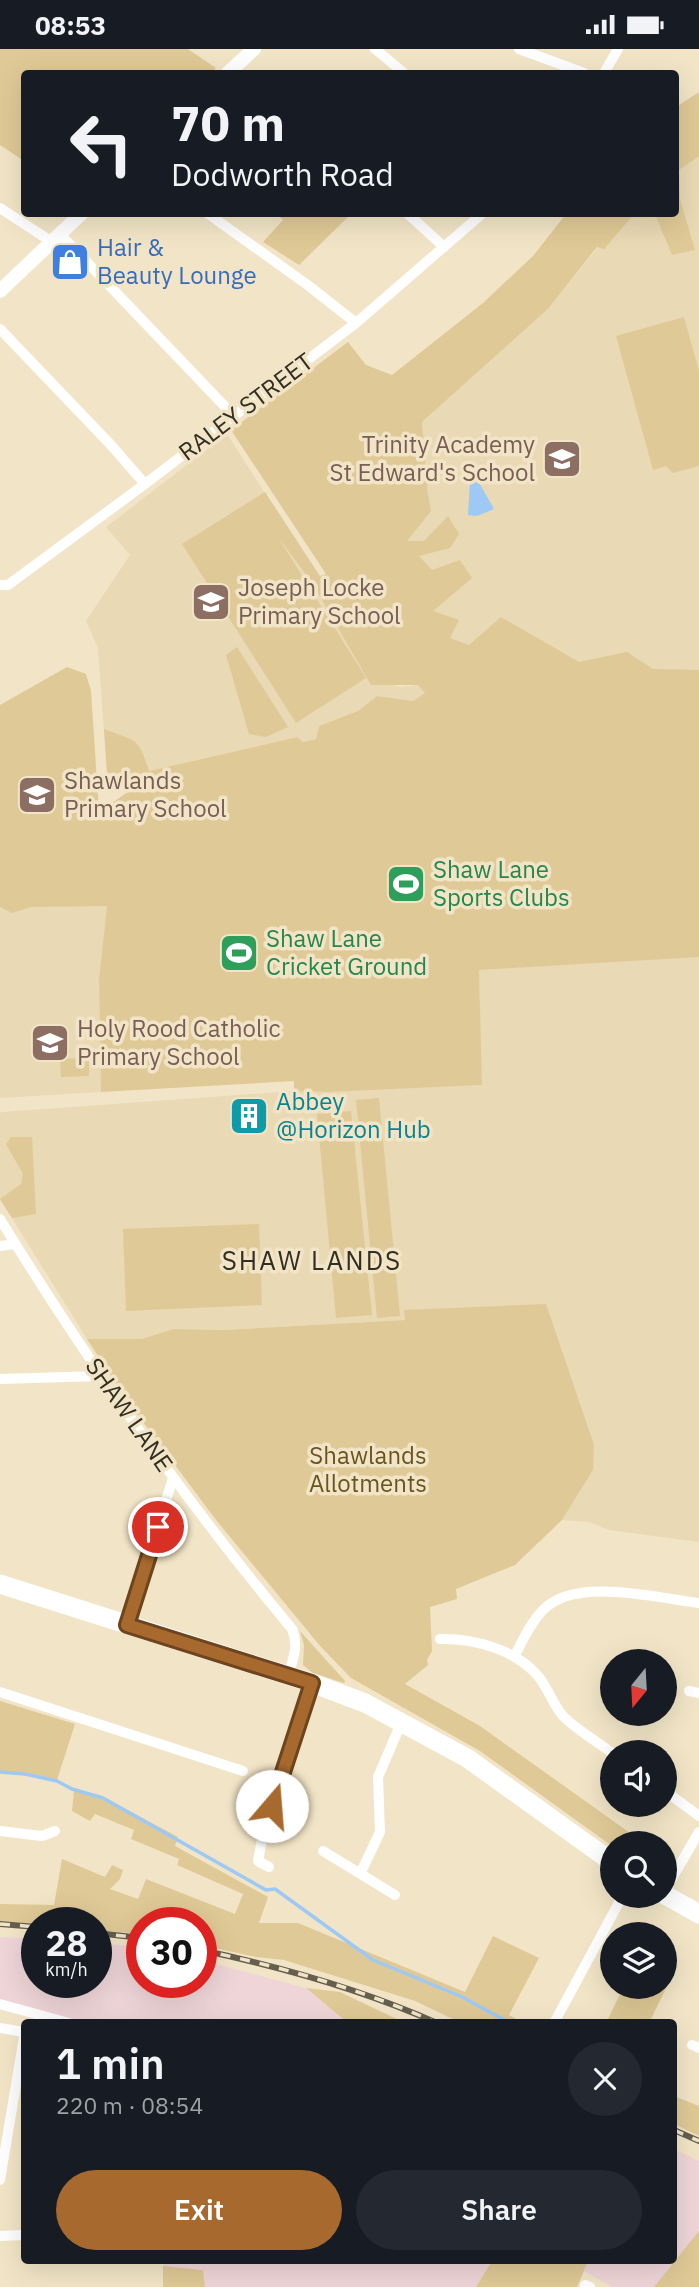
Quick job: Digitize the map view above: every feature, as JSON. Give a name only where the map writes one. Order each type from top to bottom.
[{"type":"highway","points":[[0,1584],[312,1683],[365,1703],[467,1758],[600,1853]]},
{"type":"highway","points":[[677,1900],[699,1915]]},
{"type":"street","points":[[231,70],[254,49]]},
{"type":"street","points":[[375,49],[400,70]]},
{"type":"street","points":[[519,49],[576,70]]},
{"type":"street","points":[[606,70],[618,49]]},
{"type":"street","points":[[0,208],[56,238],[234,416]]},
{"type":"street","points":[[0,291],[78,217]]},
{"type":"street","points":[[213,217],[356,323]]},
{"type":"street","points":[[411,217],[444,247]]},
{"type":"street","name":"RALEY STREET","points":[[0,585],[8,585],[356,323],[478,217]]},
{"type":"street","points":[[0,329],[145,484]]},
{"type":"street","name":"SHAW LANE","points":[[0,1219],[100,1376],[173,1478],[292,1629],[296,1640],[288,1676]]},
{"type":"street","points":[[0,1246],[15,1244]]},
{"type":"street","points":[[0,1379],[100,1376]]},
{"type":"street","points":[[127,1625],[173,1478]]},
{"type":"street","points":[[515,1655],[531,1625],[543,1610],[565,1595],[607,1592],[699,1604]]},
{"type":"street","points":[[440,1639],[455,1633],[515,1655],[537,1675],[556,1708],[600,1744]]},
{"type":"street","points":[[269,1867],[258,1861],[264,1829],[312,1683]]},
{"type":"street","points":[[0,1692],[243,1772]]},
{"type":"street","points":[[361,1872],[380,1832],[378,1777],[402,1721]]},
{"type":"street","points":[[677,1800],[699,1816]]},
{"type":"street","points":[[0,1831],[42,1836],[55,1831]]},
{"type":"street","points":[[677,1871],[699,1832]]},
{"type":"street","points":[[323,1851],[395,1895]]},
{"type":"street","points":[[556,2019],[616,1908]]},
{"type":"street","points":[[0,2004],[54,2019]]},
{"type":"street","points":[[0,2028],[21,2034]]},
{"type":"street","points":[[0,2180],[4,2138],[21,2050]]},
{"type":"street","points":[[0,2236],[21,2235]]},
{"type":"shaded area","name":"Trinity Academy St Edward's School","points":[[699,154],[699,688],[479,700],[360,578],[428,495],[422,422],[548,309],[623,217],[679,217],[679,162]]},
{"type":"shaded area","name":"Joseph Locke Primary School","points":[[227,434],[277,512],[271,527],[312,583],[371,684],[400,687],[418,685],[426,692],[413,701],[377,696],[358,711],[319,726],[316,739],[303,742],[297,737],[148,771],[108,787],[98,648],[86,621],[130,555],[106,527]]},
{"type":"shaded area","points":[[0,723],[57,906],[107,905],[99,979],[101,1092],[0,1098]]},
{"type":"shaded area","points":[[699,957],[699,1542],[609,1530],[589,1522],[562,1520],[593,1470],[404,1311],[405,1320],[223,1330],[173,1329],[142,1339],[87,1339],[0,1199],[2,1112],[294,1091],[329,1092],[481,1085],[479,970]]},
{"type":"shaded area","points":[[0,1937],[21,1938],[21,1998],[112,1998],[112,1944],[126,1946],[126,1998],[217,1998],[217,1964],[306,1988],[343,2019],[36,2019],[0,2009]]},
{"type":"shaded area","points":[[677,2150],[699,2161],[699,2287],[612,2287],[584,2271],[587,2264],[677,2264]]},
{"type":"shaded area","points":[[490,2264],[476,2287],[205,2287],[202,2270],[163,2266]]},
{"type":"green space","points":[[0,49],[188,49],[216,68],[21,70],[21,159],[0,145]]},
{"type":"green space","points":[[699,92],[699,156],[679,170],[679,105]]},
{"type":"green space","points":[[679,170],[680,199],[695,250],[672,255],[656,217],[679,217]]},
{"type":"green space","points":[[280,217],[348,217],[299,265],[263,242],[283,220]]},
{"type":"green space","points":[[564,217],[631,217],[604,249],[597,247],[548,309],[422,422],[431,511],[407,541],[424,541],[448,516],[459,534],[450,548],[419,556],[432,570],[460,560],[472,578],[433,611],[459,620],[450,638],[469,645],[501,617],[579,662],[627,652],[653,669],[699,670],[699,957],[479,970],[482,1085],[329,1092],[294,1091],[294,1081],[101,1092],[99,979],[107,906],[31,907],[12,913],[0,907],[0,705],[67,667],[86,674],[91,691],[99,812],[129,791],[127,783],[108,787],[104,729],[135,742],[142,751],[149,771],[297,737],[303,742],[316,739],[319,726],[358,711],[377,696],[413,701],[425,693],[418,685],[371,685],[312,583],[278,537],[366,678],[296,723],[182,544],[265,492],[320,576],[326,574],[231,430],[348,342],[366,365],[392,375],[483,303],[533,256]]},
{"type":"green space","points":[[684,317],[699,371],[699,466],[673,473],[666,466],[653,470],[616,336]]},
{"type":"green space","points":[[237,647],[288,727],[266,737],[249,734],[226,655]]},
{"type":"green space","points":[[89,1058],[89,1076],[61,1077],[60,1059]]},
{"type":"green space","points":[[379,1098],[400,1316],[377,1318],[356,1100]]},
{"type":"green space","points":[[351,1111],[372,1315],[336,1318],[317,1114]]},
{"type":"green space","points":[[11,1137],[32,1137],[36,1214],[12,1218],[0,1199],[21,1184],[23,1174],[6,1144]]},
{"type":"green space","points":[[259,1224],[262,1305],[126,1311],[123,1229]]},
{"type":"green space","name":"Shawlands Allotments","points":[[546,1304],[594,1445],[593,1470],[562,1520],[515,1565],[456,1589],[457,1599],[430,1607],[432,1651],[427,1660],[428,1665],[405,1684],[480,1726],[600,1812],[600,1817],[608,1817],[627,1831],[600,1831],[600,1837],[480,1751],[351,1678],[321,1647],[216,1520],[125,1398],[87,1339],[142,1339],[173,1329],[223,1330],[405,1320],[404,1310]]},
{"type":"green space","points":[[300,1631],[344,1683],[313,1673],[303,1665],[304,1645]]},
{"type":"green space","points":[[0,1701],[75,1724],[57,1780],[0,1771]]},
{"type":"green space","points":[[74,1791],[100,1795],[178,1837],[175,1846],[268,1897],[259,1923],[298,1923],[465,1992],[493,1936],[539,1958],[509,2015],[516,2019],[453,2019],[415,2001],[284,1960],[217,1948],[217,1907],[126,1907],[126,1933],[112,1931],[112,1907],[21,1907],[21,1923],[0,1921],[0,1904],[54,1905],[62,1859],[105,1877],[112,1865],[123,1870],[120,1879],[110,1889],[138,1899],[146,1879],[235,1914],[243,1894],[177,1865],[179,1859],[131,1839],[134,1830],[95,1814],[90,1821],[72,1811]]},
{"type":"green space","points":[[306,1988],[340,1992],[397,2019],[343,2019]]},
{"type":"green space","points":[[618,1999],[661,1999],[651,2019],[608,2019]]},
{"type":"green space","points":[[677,2097],[699,2106],[699,2136],[677,2125]]},
{"type":"green space","points":[[699,2231],[699,2287],[654,2287],[672,2264],[677,2264],[677,2258]]},
{"type":"green space","points":[[490,2264],[587,2264],[577,2287],[476,2287]]},
{"type":"green space","points":[[163,2266],[203,2270],[205,2287],[163,2287]]},
{"type":"water","points":[[477,479],[494,509],[477,516],[468,515],[470,481]]},
{"type":"waterway","points":[[0,1772],[57,1781],[72,1789],[103,1798],[266,1890],[275,1889],[373,1960],[460,1996],[503,2019]]},
{"type":"railway","points":[[0,1924],[21,1926]]},
{"type":"railway","points":[[112,1935],[126,1936]]},
{"type":"railway","points":[[217,1954],[321,1980],[427,2019]]},
{"type":"railway","points":[[677,2131],[699,2141]]},
{"type":"place","name":"Hair & Beauty Lounge","points":[[70,262]]},
{"type":"place","name":"Trinity Academy St Edward's School","points":[[562,459]]},
{"type":"place","name":"Joseph Locke Primary School","points":[[211,602]]},
{"type":"place","name":"Shawlands Primary School","points":[[37,795]]},
{"type":"place","name":"Shaw Lane Sports Clubs","points":[[406,884]]},
{"type":"place","name":"Shaw Lane Cricket Ground","points":[[239,953]]},
{"type":"place","name":"Holy Rood Catholic Primary School","points":[[50,1043]]},
{"type":"place","name":"Abbey @Horizon Hub","points":[[249,1116]]},
{"type":"district","name":"SHAW LANDS","points":[[312,1261]]},
{"type":"route","points":[[158,1527],[127,1625],[312,1683],[272,1806]]}]
